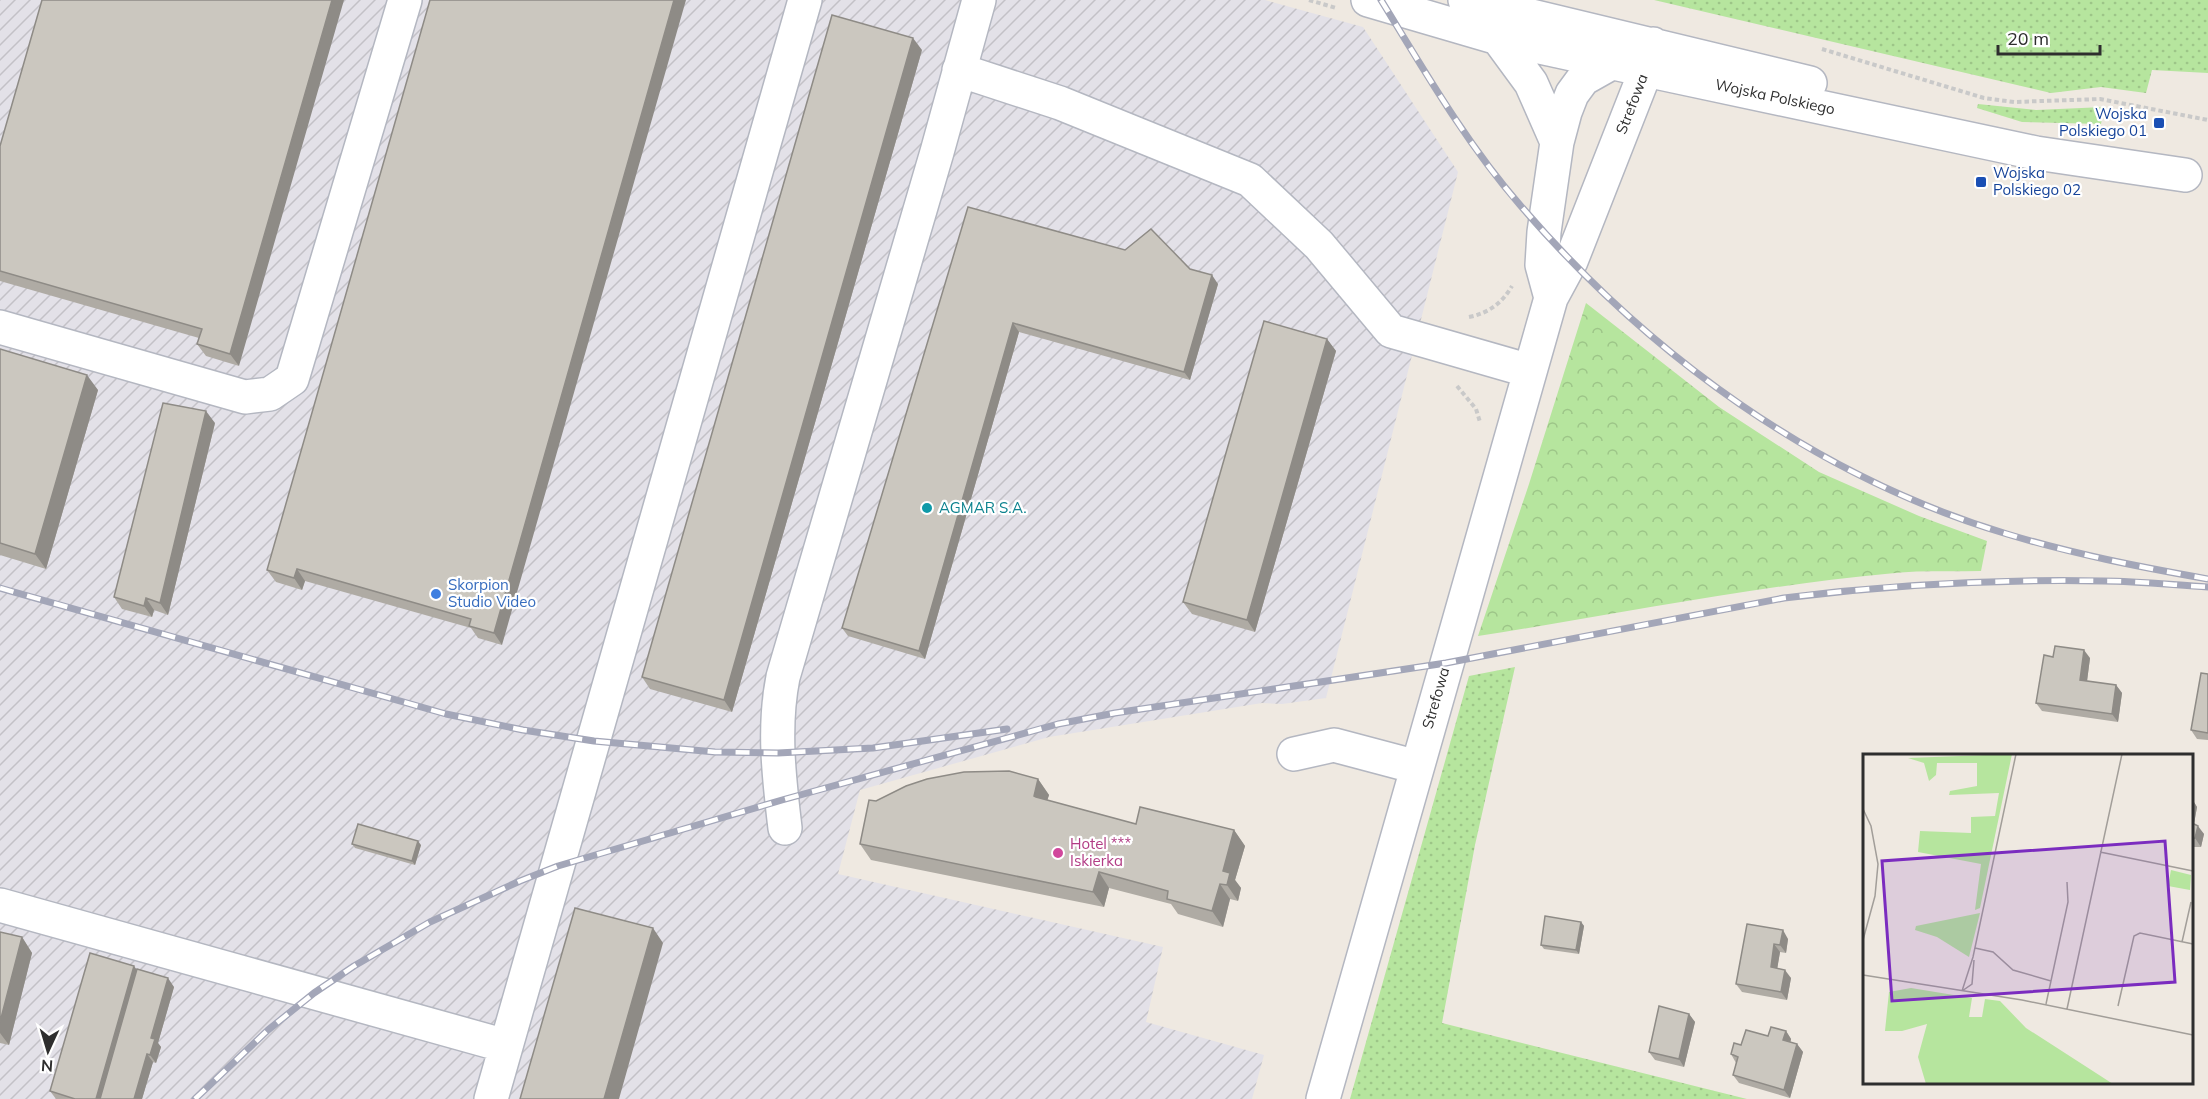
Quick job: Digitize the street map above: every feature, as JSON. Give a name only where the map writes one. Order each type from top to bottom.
[{"type":"street","points":[[0,327],[245,397],[270,394],[292,379],[405,0]]},
{"type":"street","points":[[491,1099],[805,0]]},
{"type":"street","points":[[785,828],[778,753],[778,713],[783,677],[931,175],[979,0]]},
{"type":"street","points":[[1368,0],[1498,38],[1611,62]]},
{"type":"street","name":"Wojska Polskiego","points":[[1464,0],[1649,57],[2036,153],[2197,177]]},
{"type":"street","points":[[1498,38],[1531,83],[1557,142]]},
{"type":"street","name":"Strefowa","points":[[1323,1099],[1551,298],[1571,261],[1649,57],[1611,62],[1583,79],[1572,94],[1557,142],[1544,232],[1542,265],[1551,298]]},
{"type":"street","points":[[959,70],[1060,103],[1250,180],[1320,245],[1391,331],[1530,371]]},
{"type":"street","points":[[1294,754],[1334,745],[1417,767]]},
{"type":"street","points":[[0,905],[506,1046]]},
{"type":"path","points":[[1816,48],[1984,98],[2014,102],[2100,99],[2208,120]]},
{"type":"shaded area","points":[[0,0],[1265,0],[1363,27],[1458,172],[1326,698],[1282,704],[1262,703],[1049,737],[860,790],[838,874],[1163,947],[1146,1022],[1264,1055],[1252,1099],[0,1099]]},
{"type":"green space","points":[[1654,0],[2208,0],[2208,73],[2152,70],[2146,93],[2101,87],[2051,93]]},
{"type":"green space","points":[[1978,104],[2036,110],[2104,107],[2101,124],[2022,122],[1977,108]]},
{"type":"green space","points":[[1586,303],[1719,407],[1819,472],[1919,516],[1987,541],[1981,571],[1909,572],[1783,586],[1478,636]]},
{"type":"green space","points":[[1515,667],[1475,845],[1442,1023],[1747,1099],[1350,1099],[1469,676]]},
{"type":"building","points":[[42,0],[332,0],[230,354],[197,344],[202,329],[0,271],[0,146]]},
{"type":"building","points":[[430,0],[674,0],[494,633],[469,626],[471,619],[297,569],[294,578],[267,570]]},
{"type":"building","points":[[832,15],[913,38],[724,700],[642,677]]},
{"type":"building","name":"AGMAR S.A.","points":[[968,207],[1125,250],[1151,229],[1190,269],[1212,275],[1184,372],[1013,323],[919,651],[842,628]]},
{"type":"building","points":[[1264,321],[1327,339],[1247,620],[1183,602]]},
{"type":"building","points":[[0,349],[87,375],[35,554],[0,543]]},
{"type":"building","points":[[163,403],[206,411],[160,603],[146,598],[144,606],[114,597]]},
{"type":"building","points":[[2055,646],[2084,650],[2080,680],[2116,685],[2112,714],[2036,703],[2044,655],[2053,657]]},
{"type":"building","points":[[2201,673],[2208,674],[2208,733],[2191,730]]},
{"type":"building","name":"Hotel *** Iskierka","points":[[1009,771],[1038,779],[1034,796],[1036,797],[1136,824],[1140,807],[1234,830],[1223,871],[1230,873],[1227,885],[1220,884],[1212,911],[1167,899],[1168,891],[1099,872],[1093,892],[860,844],[869,800],[876,801],[906,786],[927,779],[964,772]]},
{"type":"building","points":[[358,824],[418,841],[412,861],[352,844]]},
{"type":"building","points":[[2193,824],[2198,826],[2193,839]]},
{"type":"building","points":[[575,908],[653,928],[604,1099],[520,1099]]},
{"type":"building","points":[[1545,916],[1581,922],[1576,950],[1541,945]]},
{"type":"building","points":[[1747,924],[1783,930],[1780,945],[1774,944],[1771,967],[1785,970],[1781,992],[1736,984]]},
{"type":"building","points":[[0,932],[22,937],[0,1022]]},
{"type":"building","points":[[90,953],[134,966],[96,1099],[75,1099],[50,1091]]},
{"type":"building","points":[[137,969],[168,978],[151,1038],[155,1039],[150,1055],[147,1054],[134,1099],[100,1099]]},
{"type":"building","points":[[1659,1006],[1689,1014],[1679,1059],[1649,1052]]},
{"type":"building","points":[[1771,1027],[1786,1031],[1783,1040],[1797,1044],[1784,1090],[1733,1075],[1738,1057],[1731,1054],[1734,1043],[1741,1045],[1746,1030],[1768,1036]]},
{"type":"railway","points":[[1381,0],[1464,131],[1520,205],[1570,260],[1624,312],[1680,360],[1740,404],[1803,444],[1868,480],[1937,510],[2057,548],[2208,579]]},
{"type":"railway","points":[[195,1099],[268,1030],[314,993],[354,966],[430,922],[520,881],[558,866],[782,800],[1058,724],[1115,713],[1446,663],[1784,598],[1823,593],[1903,586],[2024,581],[2116,581],[2208,587]]},
{"type":"railway","points":[[0,588],[446,714],[523,730],[594,741],[715,752],[778,753],[873,748],[1007,729]]},
{"type":"place","name":"Wojska Polskiego 01","points":[[2159,123]]},
{"type":"place","name":"Wojska Polskiego 02","points":[[1981,182]]},
{"type":"place","name":"AGMAR S.A.","points":[[927,508]]},
{"type":"place","name":"Skorpion Studio Video","points":[[436,594]]},
{"type":"place","name":"Hotel *** Iskierka","points":[[1058,853]]}]
